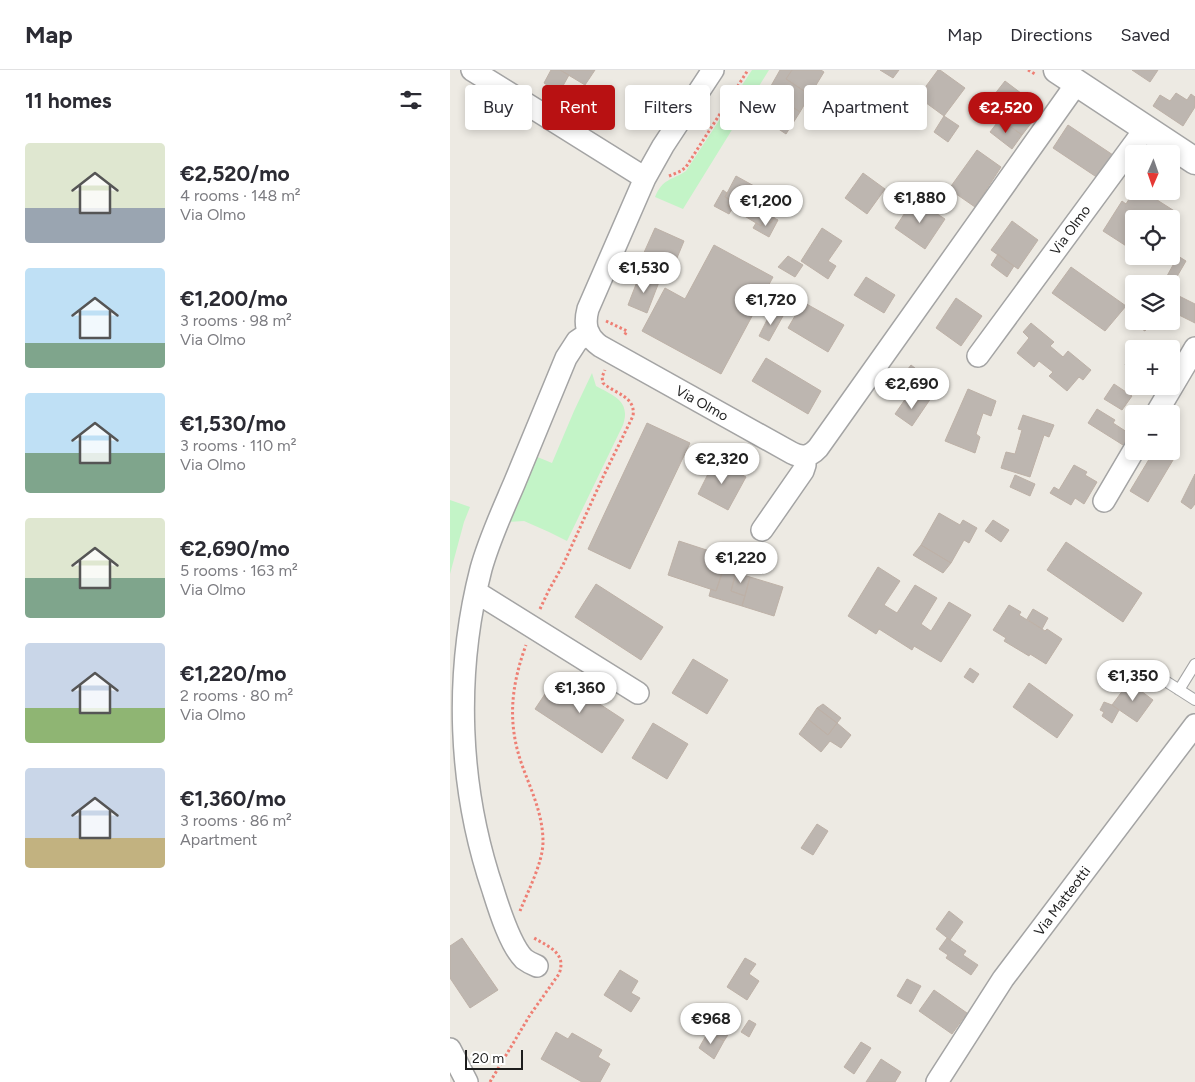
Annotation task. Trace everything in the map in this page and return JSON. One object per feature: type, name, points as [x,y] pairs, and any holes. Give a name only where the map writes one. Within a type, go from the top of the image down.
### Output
[{"type":"street","points":[[472,70],[655,178]]},
{"type":"street","points":[[537,966],[525,960],[520,954],[501,913],[480,848],[469,794],[464,740],[464,687],[476,592],[481,569],[492,536],[566,358],[578,341],[589,333],[586,323],[588,308],[655,178],[663,146],[713,70]]},
{"type":"street","points":[[762,530],[803,471],[805,456],[813,453],[818,448],[1069,75],[1145,129],[1195,161]]},
{"type":"street","name":"Via Olmo","points":[[978,356],[1145,129]]},
{"type":"street","name":"Via Olmo","points":[[589,333],[594,342],[614,354],[792,453],[798,456],[805,456]]},
{"type":"street","points":[[1161,405],[1195,348]]},
{"type":"street","points":[[1104,501],[1128,460]]},
{"type":"street","points":[[476,592],[638,693]]},
{"type":"street","name":"Via Matteotti","points":[[937,1082],[1003,979],[1195,725]]},
{"type":"street","points":[[450,1049],[467,1082]]},
{"type":"lane","points":[[1179,690],[1195,664]]},
{"type":"lane","points":[[1156,675],[1195,700]]},
{"type":"path","points":[[655,178],[676,174],[686,167],[748,70]]},
{"type":"path","points":[[539,611],[563,565],[633,416],[633,407],[630,401],[603,383],[602,377],[609,363]]},
{"type":"path","points":[[519,916],[540,859],[543,844],[542,824],[538,808],[519,755],[513,729],[514,689],[528,637]]},
{"type":"path","points":[[490,1082],[561,968],[561,959],[550,947],[527,934]]},
{"type":"green space","points":[[752,70],[769,70],[760,85],[742,85]]},
{"type":"green space","points":[[720,119],[720,130],[732,130],[683,209],[655,197],[664,183],[686,171]]},
{"type":"green space","points":[[592,373],[596,386],[615,396],[623,405],[625,417],[623,425],[567,541],[524,521],[508,522],[535,456],[552,463]]},
{"type":"green space","points":[[450,500],[470,507],[450,574]]},
{"type":"building","points":[[551,70],[560,70],[569,75],[563,85],[547,85],[544,83]]},
{"type":"building","points":[[560,70],[595,70],[585,85]]},
{"type":"building","points":[[780,70],[792,70],[786,79],[804,91],[804,105],[800,112],[794,108],[794,85],[771,85]]},
{"type":"building","points":[[792,70],[821,70],[824,72],[816,85],[804,85],[804,91],[786,79]]},
{"type":"building","points":[[880,70],[899,70],[893,78]]},
{"type":"building","points":[[938,70],[940,70],[965,88],[944,116],[927,104],[927,85]]},
{"type":"building","points":[[1132,70],[1158,70],[1150,82]]},
{"type":"building","points":[[1005,81],[1042,109],[1022,135],[1000,119],[1002,116],[987,104]]},
{"type":"building","points":[[1176,93],[1187,100],[1191,94],[1195,97],[1195,107],[1183,126],[1153,106],[1160,95],[1170,101]]},
{"type":"building","points":[[794,108],[800,112],[794,121]]},
{"type":"building","points":[[944,116],[959,126],[948,142],[934,132]]},
{"type":"building","points":[[1000,119],[1022,135],[1012,149],[990,132]]},
{"type":"building","points":[[1068,125],[1113,155],[1098,178],[1053,148]]},
{"type":"building","points":[[780,130],[789,130],[786,134]]},
{"type":"building","points":[[977,150],[1001,167],[975,207],[949,189]]},
{"type":"building","points":[[863,173],[885,189],[867,214],[845,198]]},
{"type":"building","points":[[736,176],[783,202],[771,223],[765,219],[761,226],[728,206],[731,200],[725,197]]},
{"type":"building","points":[[723,190],[727,193],[725,197],[731,200],[728,206],[732,209],[729,214],[714,206]]},
{"type":"building","points":[[914,199],[945,219],[925,249],[895,228]]},
{"type":"building","points":[[1128,200],[1157,200],[1173,210],[1125,210],[1125,245],[1103,231],[1122,201],[1126,204]]},
{"type":"building","points":[[774,218],[778,220],[769,237],[753,228],[756,223],[761,226],[765,219],[771,223]]},
{"type":"building","points":[[1012,221],[1038,240],[1018,269],[991,250]]},
{"type":"building","points":[[655,228],[684,241],[672,270],[642,257]]},
{"type":"building","points":[[822,228],[842,241],[828,261],[836,266],[828,279],[801,261]]},
{"type":"building","points":[[714,245],[773,277],[721,374],[642,331],[665,288],[685,299]]},
{"type":"building","points":[[998,254],[1014,266],[1007,277],[991,265]]},
{"type":"building","points":[[788,256],[803,265],[795,277],[778,267]]},
{"type":"building","points":[[1180,257],[1186,261],[1178,275],[1168,275],[1173,265],[1180,265]]},
{"type":"building","points":[[1071,267],[1125,305],[1125,307],[1105,331],[1052,293]]},
{"type":"building","points":[[640,274],[659,282],[647,313],[628,305]]},
{"type":"building","points":[[866,277],[895,295],[884,313],[854,295]]},
{"type":"building","points":[[1180,296],[1195,304],[1195,323],[1180,316]]},
{"type":"building","points":[[956,298],[982,316],[961,346],[936,328]]},
{"type":"building","points":[[803,302],[844,325],[828,352],[788,328]]},
{"type":"building","points":[[772,310],[783,316],[769,341],[759,336]]},
{"type":"building","points":[[1031,323],[1054,342],[1050,346],[1063,357],[1068,351],[1091,370],[1083,380],[1079,377],[1067,391],[1049,376],[1053,372],[1039,361],[1034,367],[1017,353],[1029,338],[1023,332]]},
{"type":"building","points":[[766,358],[821,391],[808,414],[752,381]]},
{"type":"building","points":[[911,365],[933,382],[915,405],[893,388]]},
{"type":"building","points":[[1114,384],[1125,391],[1125,395],[1132,396],[1122,410],[1104,399]]},
{"type":"building","points":[[968,389],[996,401],[991,416],[983,413],[976,434],[980,437],[975,453],[945,441]]},
{"type":"building","points":[[925,393],[931,398],[912,426],[895,414],[906,398],[915,405]]},
{"type":"building","points":[[1097,409],[1115,420],[1113,423],[1125,431],[1125,442],[1123,445],[1088,423]]},
{"type":"building","points":[[1023,415],[1054,425],[1049,437],[1044,435],[1030,477],[1001,468],[1006,452],[1015,454],[1022,430],[1018,429]]},
{"type":"building","points":[[647,423],[690,443],[630,569],[588,549]]},
{"type":"building","points":[[715,460],[746,477],[728,510],[698,494]]},
{"type":"building","points":[[1149,460],[1173,460],[1148,502],[1130,491]]},
{"type":"building","points":[[1074,465],[1087,472],[1085,475],[1097,482],[1084,504],[1075,498],[1071,505],[1050,493],[1054,487],[1059,490]]},
{"type":"building","points":[[1195,474],[1195,504],[1191,509],[1181,502]]},
{"type":"building","points":[[1015,475],[1035,484],[1030,496],[1010,487]]},
{"type":"building","points":[[939,513],[960,525],[963,520],[977,528],[969,543],[964,540],[951,563],[921,545]]},
{"type":"building","points":[[993,520],[1009,530],[1001,542],[985,531]]},
{"type":"building","points":[[679,541],[728,557],[716,591],[668,575]]},
{"type":"building","points":[[1066,542],[1142,593],[1123,622],[1047,570]]},
{"type":"building","points":[[921,545],[951,563],[943,573],[913,555]]},
{"type":"building","points":[[726,560],[738,564],[731,591],[745,596],[742,606],[709,596],[711,589],[716,591]]},
{"type":"building","points":[[878,567],[900,581],[884,605],[897,613],[915,585],[937,598],[921,624],[931,631],[949,602],[971,615],[941,662],[914,646],[912,650],[879,629],[876,634],[848,616]]},
{"type":"building","points":[[736,573],[750,577],[745,596],[731,591]]},
{"type":"building","points":[[750,577],[783,587],[774,616],[742,606]]},
{"type":"building","points":[[596,584],[663,627],[641,660],[575,617]]},
{"type":"building","points":[[1009,605],[1021,612],[1019,615],[1062,639],[1046,664],[1004,641],[1006,638],[993,630]]},
{"type":"building","points":[[1033,609],[1048,618],[1042,629],[1027,619]]},
{"type":"building","points":[[693,659],[728,680],[707,714],[672,693]]},
{"type":"building","points":[[970,668],[979,674],[973,683],[964,677]]},
{"type":"building","points":[[557,676],[624,720],[602,753],[535,709]]},
{"type":"building","points":[[1129,682],[1153,700],[1137,722],[1112,705]]},
{"type":"building","points":[[1029,683],[1073,715],[1057,738],[1013,707]]},
{"type":"building","points":[[1104,702],[1119,710],[1112,723],[1102,716],[1104,712],[1100,710]]},
{"type":"building","points":[[823,704],[841,718],[837,723],[817,708]]},
{"type":"building","points":[[817,708],[837,723],[828,735],[809,720]]},
{"type":"building","points":[[809,720],[828,735],[837,723],[851,735],[841,748],[830,741],[821,752],[799,734]]},
{"type":"building","points":[[653,723],[688,744],[667,779],[632,758]]},
{"type":"building","points":[[817,824],[828,831],[813,855],[801,848]]},
{"type":"building","points":[[949,911],[963,922],[950,940],[936,929]]},
{"type":"building","points":[[462,938],[498,990],[470,1008],[450,978],[450,946]]},
{"type":"building","points":[[947,938],[966,951],[963,955],[978,965],[971,975],[946,958],[948,955],[939,949]]},
{"type":"building","points":[[745,958],[756,964],[749,974],[759,981],[747,1000],[727,987]]},
{"type":"building","points":[[620,970],[638,981],[631,993],[640,998],[631,1012],[604,995]]},
{"type":"building","points":[[907,979],[921,986],[911,1004],[897,996]]},
{"type":"building","points":[[934,990],[967,1013],[952,1034],[919,1011]]},
{"type":"building","points":[[717,1017],[733,1027],[724,1041],[708,1032]]},
{"type":"building","points":[[749,1020],[756,1024],[749,1037],[741,1032]]},
{"type":"building","points":[[556,1032],[568,1039],[572,1033],[602,1050],[598,1057],[610,1064],[600,1082],[582,1082],[541,1059]]},
{"type":"building","points":[[708,1032],[724,1041],[714,1059],[699,1048]]},
{"type":"building","points":[[861,1042],[871,1048],[854,1074],[844,1067]]},
{"type":"building","points":[[881,1059],[901,1072],[895,1082],[866,1082]]}]
